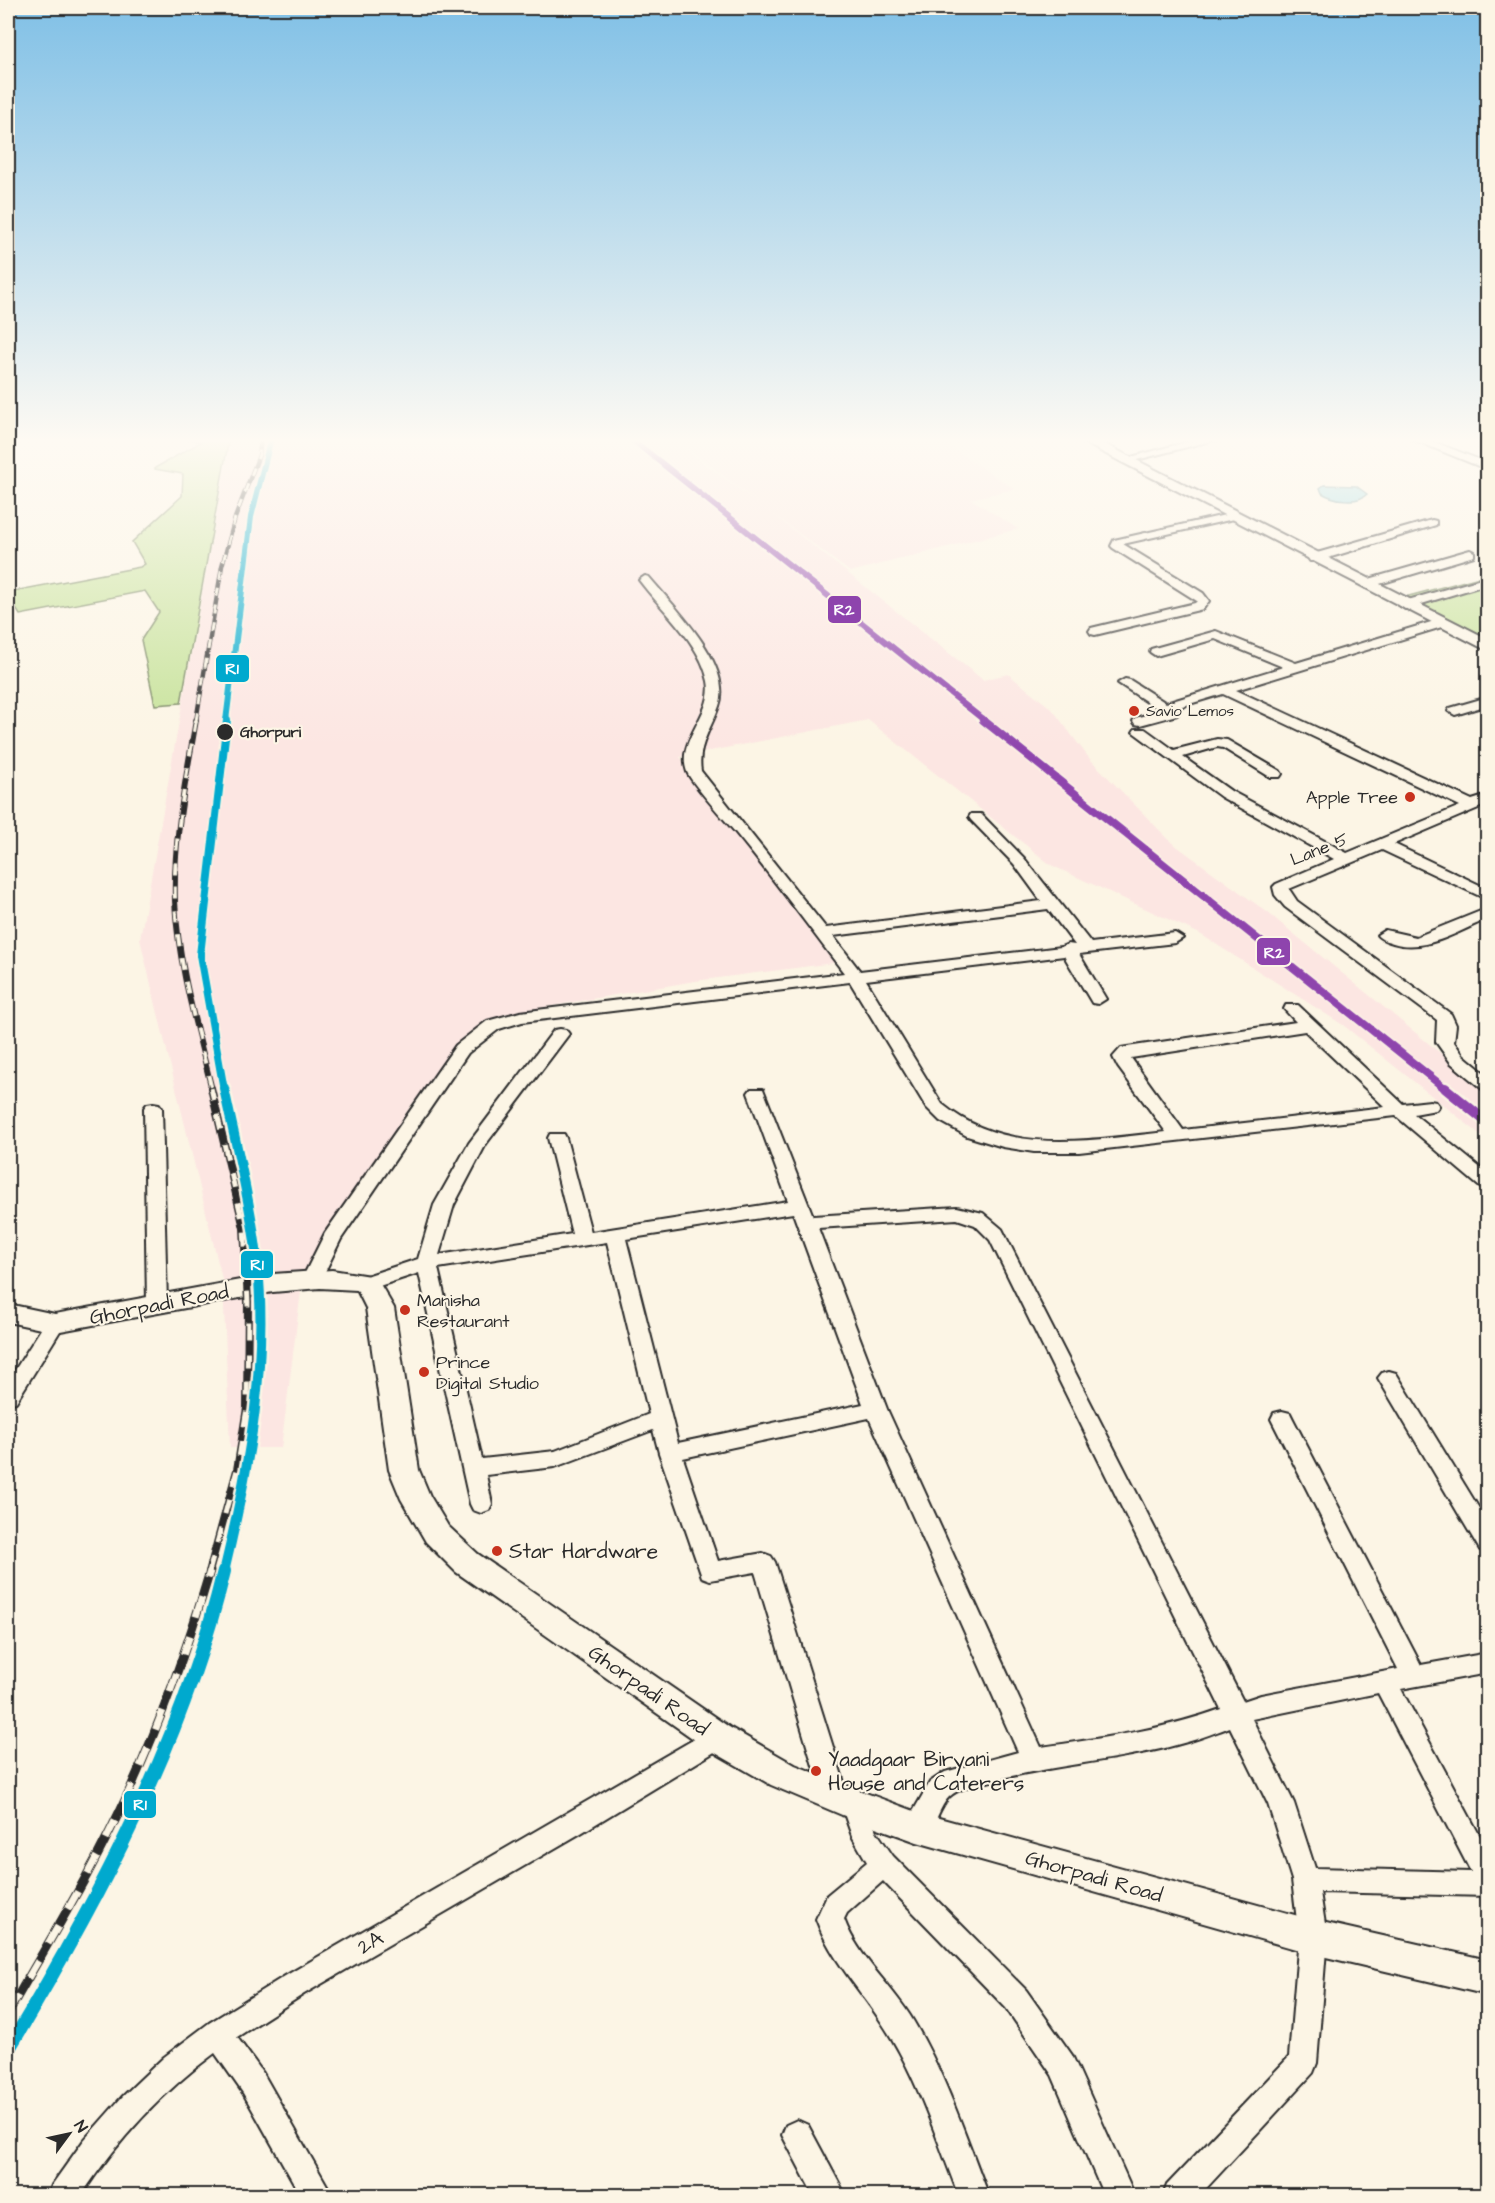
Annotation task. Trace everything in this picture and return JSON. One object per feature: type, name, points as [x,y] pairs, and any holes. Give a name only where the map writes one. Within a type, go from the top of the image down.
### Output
[{"type":"main road","points":[[1281,541],[1488,646]]},
{"type":"main road","name":"Ghorpadi Road","points":[[8,1313],[55,1323],[273,1283],[312,1279],[351,1279],[367,1283],[380,1308],[404,1470],[416,1499],[437,1534],[467,1563],[717,1737],[783,1775],[917,1827],[1313,1937],[1488,1978]]},
{"type":"street","points":[[1095,631],[1199,606],[1203,601],[1117,546],[1118,542],[1123,541]]},
{"type":"street","points":[[1314,558],[1372,541]]},
{"type":"street","points":[[1366,584],[1470,554]]},
{"type":"street","points":[[645,580],[699,649],[713,675],[716,693],[690,759],[694,772],[770,865],[855,976],[935,1107],[946,1118],[967,1130],[1000,1140],[1047,1147],[1178,1136],[1430,1106]]},
{"type":"street","points":[[1405,604],[1488,580]]},
{"type":"street","points":[[1166,706],[1442,623]]},
{"type":"street","points":[[1156,652],[1216,635],[1294,667]]},
{"type":"street","points":[[1125,683],[1172,711],[1172,714],[1140,726],[1173,755],[1226,794],[1346,859]]},
{"type":"street","points":[[1223,689],[1472,806]]},
{"type":"street","points":[[1455,711],[1488,700]]},
{"type":"street","points":[[1173,755],[1217,743],[1227,744],[1275,774]]},
{"type":"street","name":"Lane 5","points":[[1488,800],[1281,886],[1283,895],[1292,904],[1445,1018],[1447,1025],[1444,1042],[1457,1059],[1488,1085]]},
{"type":"street","points":[[976,817],[1019,861],[1052,904],[1076,948],[1098,999]]},
{"type":"street","points":[[1382,844],[1488,895]]},
{"type":"street","points":[[822,933],[1052,904]]},
{"type":"street","points":[[1385,935],[1404,941],[1418,942],[1488,913]]},
{"type":"street","points":[[312,1279],[333,1238],[462,1049],[493,1025],[520,1017],[1076,948],[1175,938]]},
{"type":"street","points":[[1293,1009],[1400,1111],[1488,1184]]},
{"type":"street","points":[[1178,1136],[1127,1067],[1122,1057],[1127,1052],[1310,1025]]},
{"type":"street","points":[[481,1504],[427,1263],[444,1205],[478,1143],[560,1034]]},
{"type":"street","points":[[757,1093],[876,1409],[1034,1759]]},
{"type":"street","points":[[153,1108],[157,1304]]},
{"type":"street","points":[[557,1138],[583,1240]]},
{"type":"street","points":[[367,1283],[427,1263],[615,1234],[802,1214],[957,1213],[974,1214],[989,1224],[999,1239],[1281,1803],[1305,1880],[1313,1937],[1303,2063],[1178,2196]]},
{"type":"street","points":[[615,1234],[670,1453],[710,1571],[763,1562],[844,1800],[884,1864],[1016,1999],[1062,2065],[1120,2196]]},
{"type":"street","points":[[8,1397],[55,1323]]},
{"type":"street","points":[[1389,1378],[1488,1544]]},
{"type":"street","points":[[670,1453],[876,1409]]},
{"type":"street","points":[[474,1468],[555,1459],[661,1418]]},
{"type":"street","points":[[1282,1419],[1414,1676]]},
{"type":"street","points":[[917,1827],[939,1790],[954,1780],[1034,1759],[1187,1732],[1261,1706],[1488,1663]]},
{"type":"street","points":[[1384,1681],[1488,1878]]},
{"type":"street","name":"2A","points":[[63,2196],[78,2171],[146,2092],[218,2034],[327,1967],[621,1797],[717,1737]]},
{"type":"street","points":[[884,1864],[837,1904],[830,1919],[835,1937],[891,2011],[923,2067],[974,2196]]},
{"type":"street","points":[[1305,1880],[1488,1884]]},
{"type":"street","points":[[218,2034],[253,2083],[318,2196]]},
{"type":"street","points":[[797,2135],[831,2196]]},
{"type":"shaded area","points":[[212,541],[807,541],[983,680],[1008,674],[1052,709],[1089,758],[1171,842],[1267,912],[1487,1091],[1487,1140],[1343,1025],[1200,934],[1051,865],[868,720],[680,757],[841,962],[695,981],[505,1014],[460,1043],[412,1104],[319,1244],[301,1291],[281,1448],[230,1448],[223,1283],[140,939]]},
{"type":"shaded area","points":[[809,541],[972,541],[850,572]]},
{"type":"green space","points":[[210,541],[181,703],[155,705],[141,640],[159,612],[145,591],[20,615],[8,596],[8,592],[140,567],[145,564],[132,542]]},
{"type":"green space","points":[[1487,575],[1487,638],[1405,597]]},
{"type":"railway","points":[[196,721],[222,566],[229,541]]},
{"type":"railway","points":[[196,720],[178,832],[175,901],[184,973],[212,1090]]},
{"type":"railway","points":[[209,1572],[237,1470],[247,1408],[248,1302],[244,1228],[211,1088]]},
{"type":"railway","points":[[8,2013],[87,1875],[130,1789],[174,1682],[210,1571]]},
{"type":"transit line","name":"R1","points":[[8,2050],[63,1958],[107,1876],[151,1780],[195,1671],[215,1610],[240,1506],[253,1427],[260,1300],[256,1248],[212,1028],[200,955],[248,541]]},
{"type":"transit line","name":"R2","points":[[759,541],[1488,1123]]},
{"type":"place","name":"Savio Lemos","points":[[1134,711]]},
{"type":"place","name":"Ghorpuri","points":[[225,732]]},
{"type":"place","name":"Apple Tree","points":[[1410,797]]},
{"type":"place","name":"Manisha Restaurant","points":[[405,1310]]},
{"type":"place","name":"Prince Digital Studio","points":[[424,1372]]},
{"type":"place","name":"Star Hardware","points":[[497,1551]]},
{"type":"place","name":"Yaadgaar Biryani House and Caterers","points":[[816,1771]]}]
